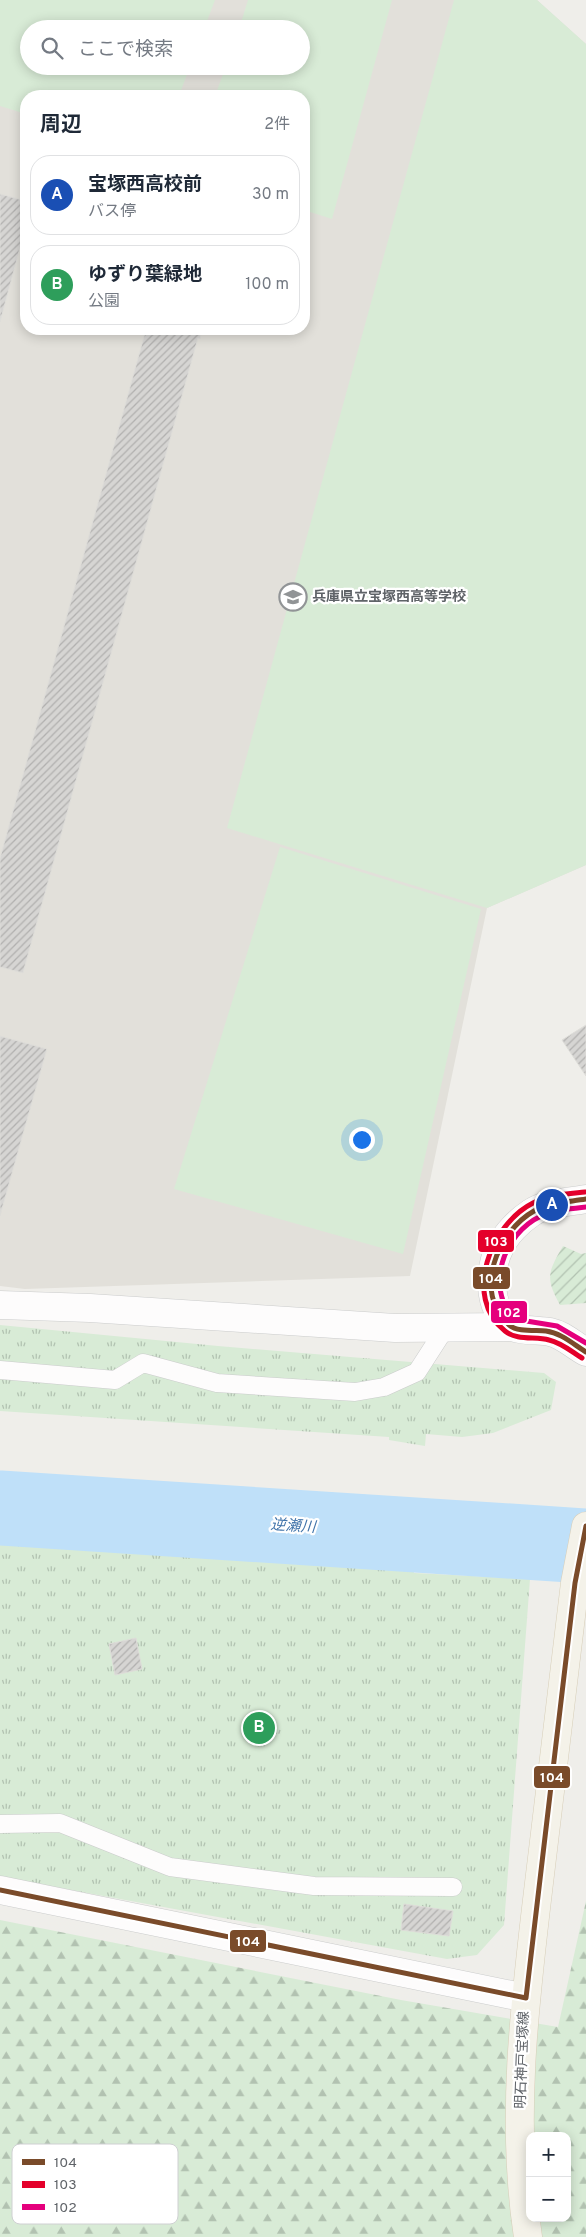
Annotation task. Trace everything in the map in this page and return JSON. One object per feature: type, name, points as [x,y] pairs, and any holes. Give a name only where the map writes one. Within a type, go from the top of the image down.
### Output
[{"type":"main road","name":"明石神戸宝塚線","points":[[528,2237],[525,2214],[521,2098],[526,1998],[575,1583],[586,1526]]},
{"type":"street","points":[[510,1327],[499,1314],[492,1301],[493,1265],[500,1246],[516,1225],[532,1212],[552,1205],[586,1199]]},
{"type":"street","points":[[0,1305],[90,1308],[395,1328],[510,1327],[564,1336],[586,1352]]},
{"type":"street","points":[[0,1890],[526,1998]]},
{"type":"lane","points":[[0,1370],[115,1380],[143,1363],[217,1383],[354,1392],[384,1387],[417,1372],[446,1327]]},
{"type":"lane","points":[[0,1824],[60,1823],[170,1867],[314,1886],[453,1887]]},
{"type":"shaded area","name":"兵庫県立宝塚西高等学校","points":[[0,0],[537,0],[586,44],[586,865],[487,908],[410,1276],[25,1289],[0,1286]]},
{"type":"green space","points":[[0,0],[215,0],[207,20],[20,20],[20,75],[187,75],[181,90],[20,90],[20,112],[0,106]]},
{"type":"green space","points":[[248,0],[392,0],[332,219],[310,212],[310,90],[217,90],[223,75],[310,75],[310,20],[242,20]]},
{"type":"green space","points":[[454,0],[537,0],[586,44],[586,865],[487,908],[227,828]]},
{"type":"green space","points":[[280,847],[481,909],[403,1254],[174,1189]]},
{"type":"green space","points":[[563,1246],[581,1254],[586,1253],[586,1303],[560,1305],[555,1296],[550,1275],[554,1262]]},
{"type":"green space","points":[[0,1325],[218,1346],[544,1373],[556,1382],[551,1410],[493,1433],[462,1437],[426,1434],[425,1446],[389,1440],[389,1437],[0,1411]]},
{"type":"green space","points":[[0,1537],[414,1565],[414,1573],[530,1579],[504,1925],[477,1955],[447,1959],[0,1877]]},
{"type":"green space","points":[[586,1901],[586,2237],[0,2237],[0,1920],[401,2000],[558,2027]]},
{"type":"building","points":[[0,194],[20,199],[20,248],[0,322]]},
{"type":"building","points":[[144,335],[201,335],[200,339],[198,338],[23,973],[0,967],[0,858]]},
{"type":"building","points":[[586,1025],[586,1076],[562,1040]]},
{"type":"building","points":[[0,1036],[47,1049],[0,1216]]},
{"type":"building","points":[[136,1638],[142,1669],[115,1675],[109,1644]]},
{"type":"building","points":[[404,1904],[453,1911],[449,1936],[401,1930]]},
{"type":"waterway","name":"逆瀬川","points":[[0,1508],[586,1546]]},
{"type":"transit line","name":"103","points":[[582,1358],[554,1341],[515,1336],[505,1331],[492,1317],[485,1300],[484,1281],[487,1262],[494,1244],[505,1227],[518,1213],[545,1198],[585,1192]]},
{"type":"transit line","name":"104","points":[[586,1199],[546,1206],[534,1211],[521,1220],[501,1247],[494,1263],[491,1280],[492,1296],[498,1311],[509,1325],[521,1330],[551,1332],[562,1336],[586,1352]]},
{"type":"transit line","name":"102","points":[[586,1207],[552,1212],[528,1224],[508,1248],[502,1262],[500,1277],[501,1292],[505,1306],[514,1319],[557,1326],[586,1343]]},
{"type":"transit line","name":"104","points":[[0,1890],[526,1998],[575,1583],[586,1526]]},
{"type":"place","name":"兵庫県立宝塚西高等学校","points":[[293,597]]},
{"type":"place","name":"宝塚西高校前","points":[[552,1205]]},
{"type":"place","name":"ゆずり葉緑地","points":[[259,1728]]}]
